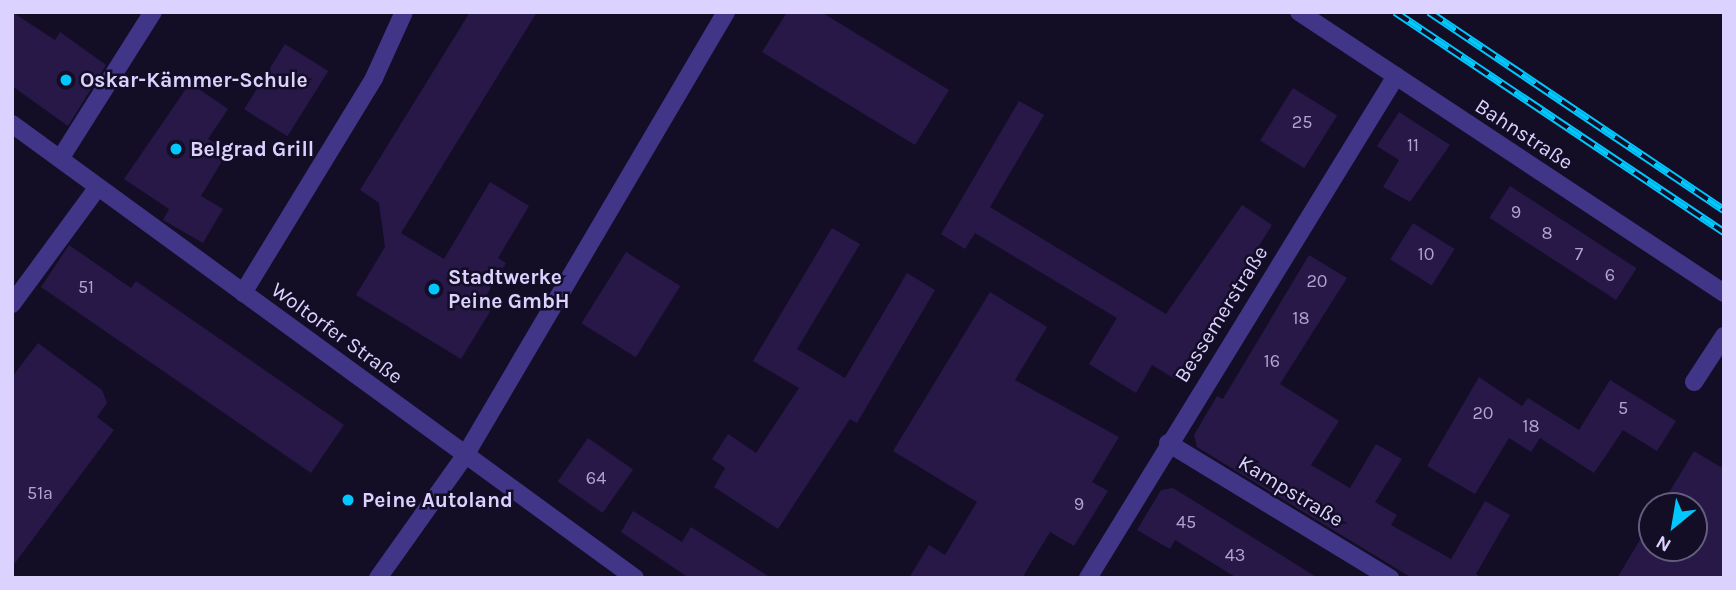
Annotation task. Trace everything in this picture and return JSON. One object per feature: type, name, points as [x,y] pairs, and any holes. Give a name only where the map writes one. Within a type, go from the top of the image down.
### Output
[{"type":"street","points":[[60,159],[119,74],[153,12]]},
{"type":"street","points":[[243,293],[374,78],[404,12]]},
{"type":"street","points":[[378,578],[466,454],[726,12]]},
{"type":"street","name":"Bahnstraße","points":[[1299,12],[1724,293]]},
{"type":"street","name":"Bessemerstraße","points":[[1088,578],[1168,443],[1396,76]]},
{"type":"street","name":"Woltorfer Straße","points":[[12,124],[635,578]]},
{"type":"street","points":[[12,304],[98,187]]},
{"type":"street","points":[[1694,382],[1724,336]]},
{"type":"street","name":"Kampstraße","points":[[1168,443],[1390,578]]},
{"type":"building","name":"Oskar-Kämmer-Schule","points":[[12,12],[55,40],[60,32],[106,65],[68,126],[12,86]]},
{"type":"building","points":[[470,12],[537,12],[401,233],[444,259],[490,182],[529,206],[498,258],[506,263],[484,299],[494,305],[461,359],[356,295],[385,247],[379,203],[360,190]]},
{"type":"building","points":[[787,12],[821,12],[949,90],[915,145],[762,52]]},
{"type":"building","points":[[285,44],[328,71],[287,136],[244,109]]},
{"type":"building","points":[[190,83],[228,109],[208,139],[228,151],[201,196],[223,209],[203,243],[163,220],[169,209],[124,179]]},
{"type":"building","points":[[1293,88],[1337,116],[1304,168],[1260,141]]},
{"type":"building","points":[[1019,101],[1044,115],[990,207],[1166,314],[1242,205],[1272,225],[1175,379],[1152,365],[1136,393],[1089,364],[1117,318],[975,233],[965,249],[941,234]]},
{"type":"building","points":[[1399,112],[1450,145],[1410,202],[1383,187],[1399,160],[1377,146]]},
{"type":"building","points":[[1510,186],[1637,268],[1616,300],[1489,218]]},
{"type":"building","points":[[1413,223],[1455,249],[1432,285],[1390,259]]},
{"type":"building","points":[[832,228],[860,244],[797,349],[845,378],[907,273],[935,290],[857,423],[850,419],[778,529],[714,487],[725,468],[712,459],[728,434],[756,453],[799,388],[753,361]]},
{"type":"building","points":[[69,245],[131,288],[136,281],[344,425],[311,473],[41,287]]},
{"type":"building","points":[[626,252],[680,286],[636,357],[581,323]]},
{"type":"building","points":[[1309,255],[1347,278],[1280,384],[1339,421],[1311,465],[1350,488],[1376,444],[1402,459],[1375,502],[1397,515],[1391,525],[1451,559],[1485,501],[1510,515],[1476,574],[1482,578],[1412,578],[1197,447],[1194,435],[1217,396],[1223,399]]},
{"type":"building","points":[[990,292],[1047,327],[1015,380],[1119,437],[1092,482],[1108,491],[1074,546],[1050,532],[1022,578],[909,578],[929,545],[945,555],[977,502],[893,451]]},
{"type":"building","points":[[38,343],[102,390],[107,403],[97,417],[114,430],[12,567],[12,377]]},
{"type":"building","points":[[1479,377],[1522,406],[1528,398],[1579,430],[1610,380],[1676,421],[1657,451],[1623,430],[1594,473],[1540,438],[1531,452],[1509,438],[1475,494],[1427,466]]},
{"type":"building","points":[[588,438],[633,470],[603,513],[558,481]]},
{"type":"building","points":[[1694,451],[1724,469],[1724,578],[1617,578],[1638,543],[1638,562],[1708,562],[1708,492],[1669,492]]},
{"type":"building","points":[[1173,488],[1318,578],[1237,578],[1175,540],[1170,549],[1137,530],[1161,490]]},
{"type":"building","points":[[633,511],[682,542],[691,527],[771,578],[689,578],[621,532]]},
{"type":"railway","points":[[1395,12],[1724,232]]},
{"type":"railway","points":[[1429,12],[1724,210]]},
{"type":"place","name":"Oskar-Kämmer-Schule","points":[[66,80]]},
{"type":"place","name":"Belgrad Grill","points":[[176,149]]},
{"type":"place","name":"Stadtwerke Peine GmbH","points":[[434,289]]},
{"type":"place","name":"Peine Autoland","points":[[348,500]]}]
